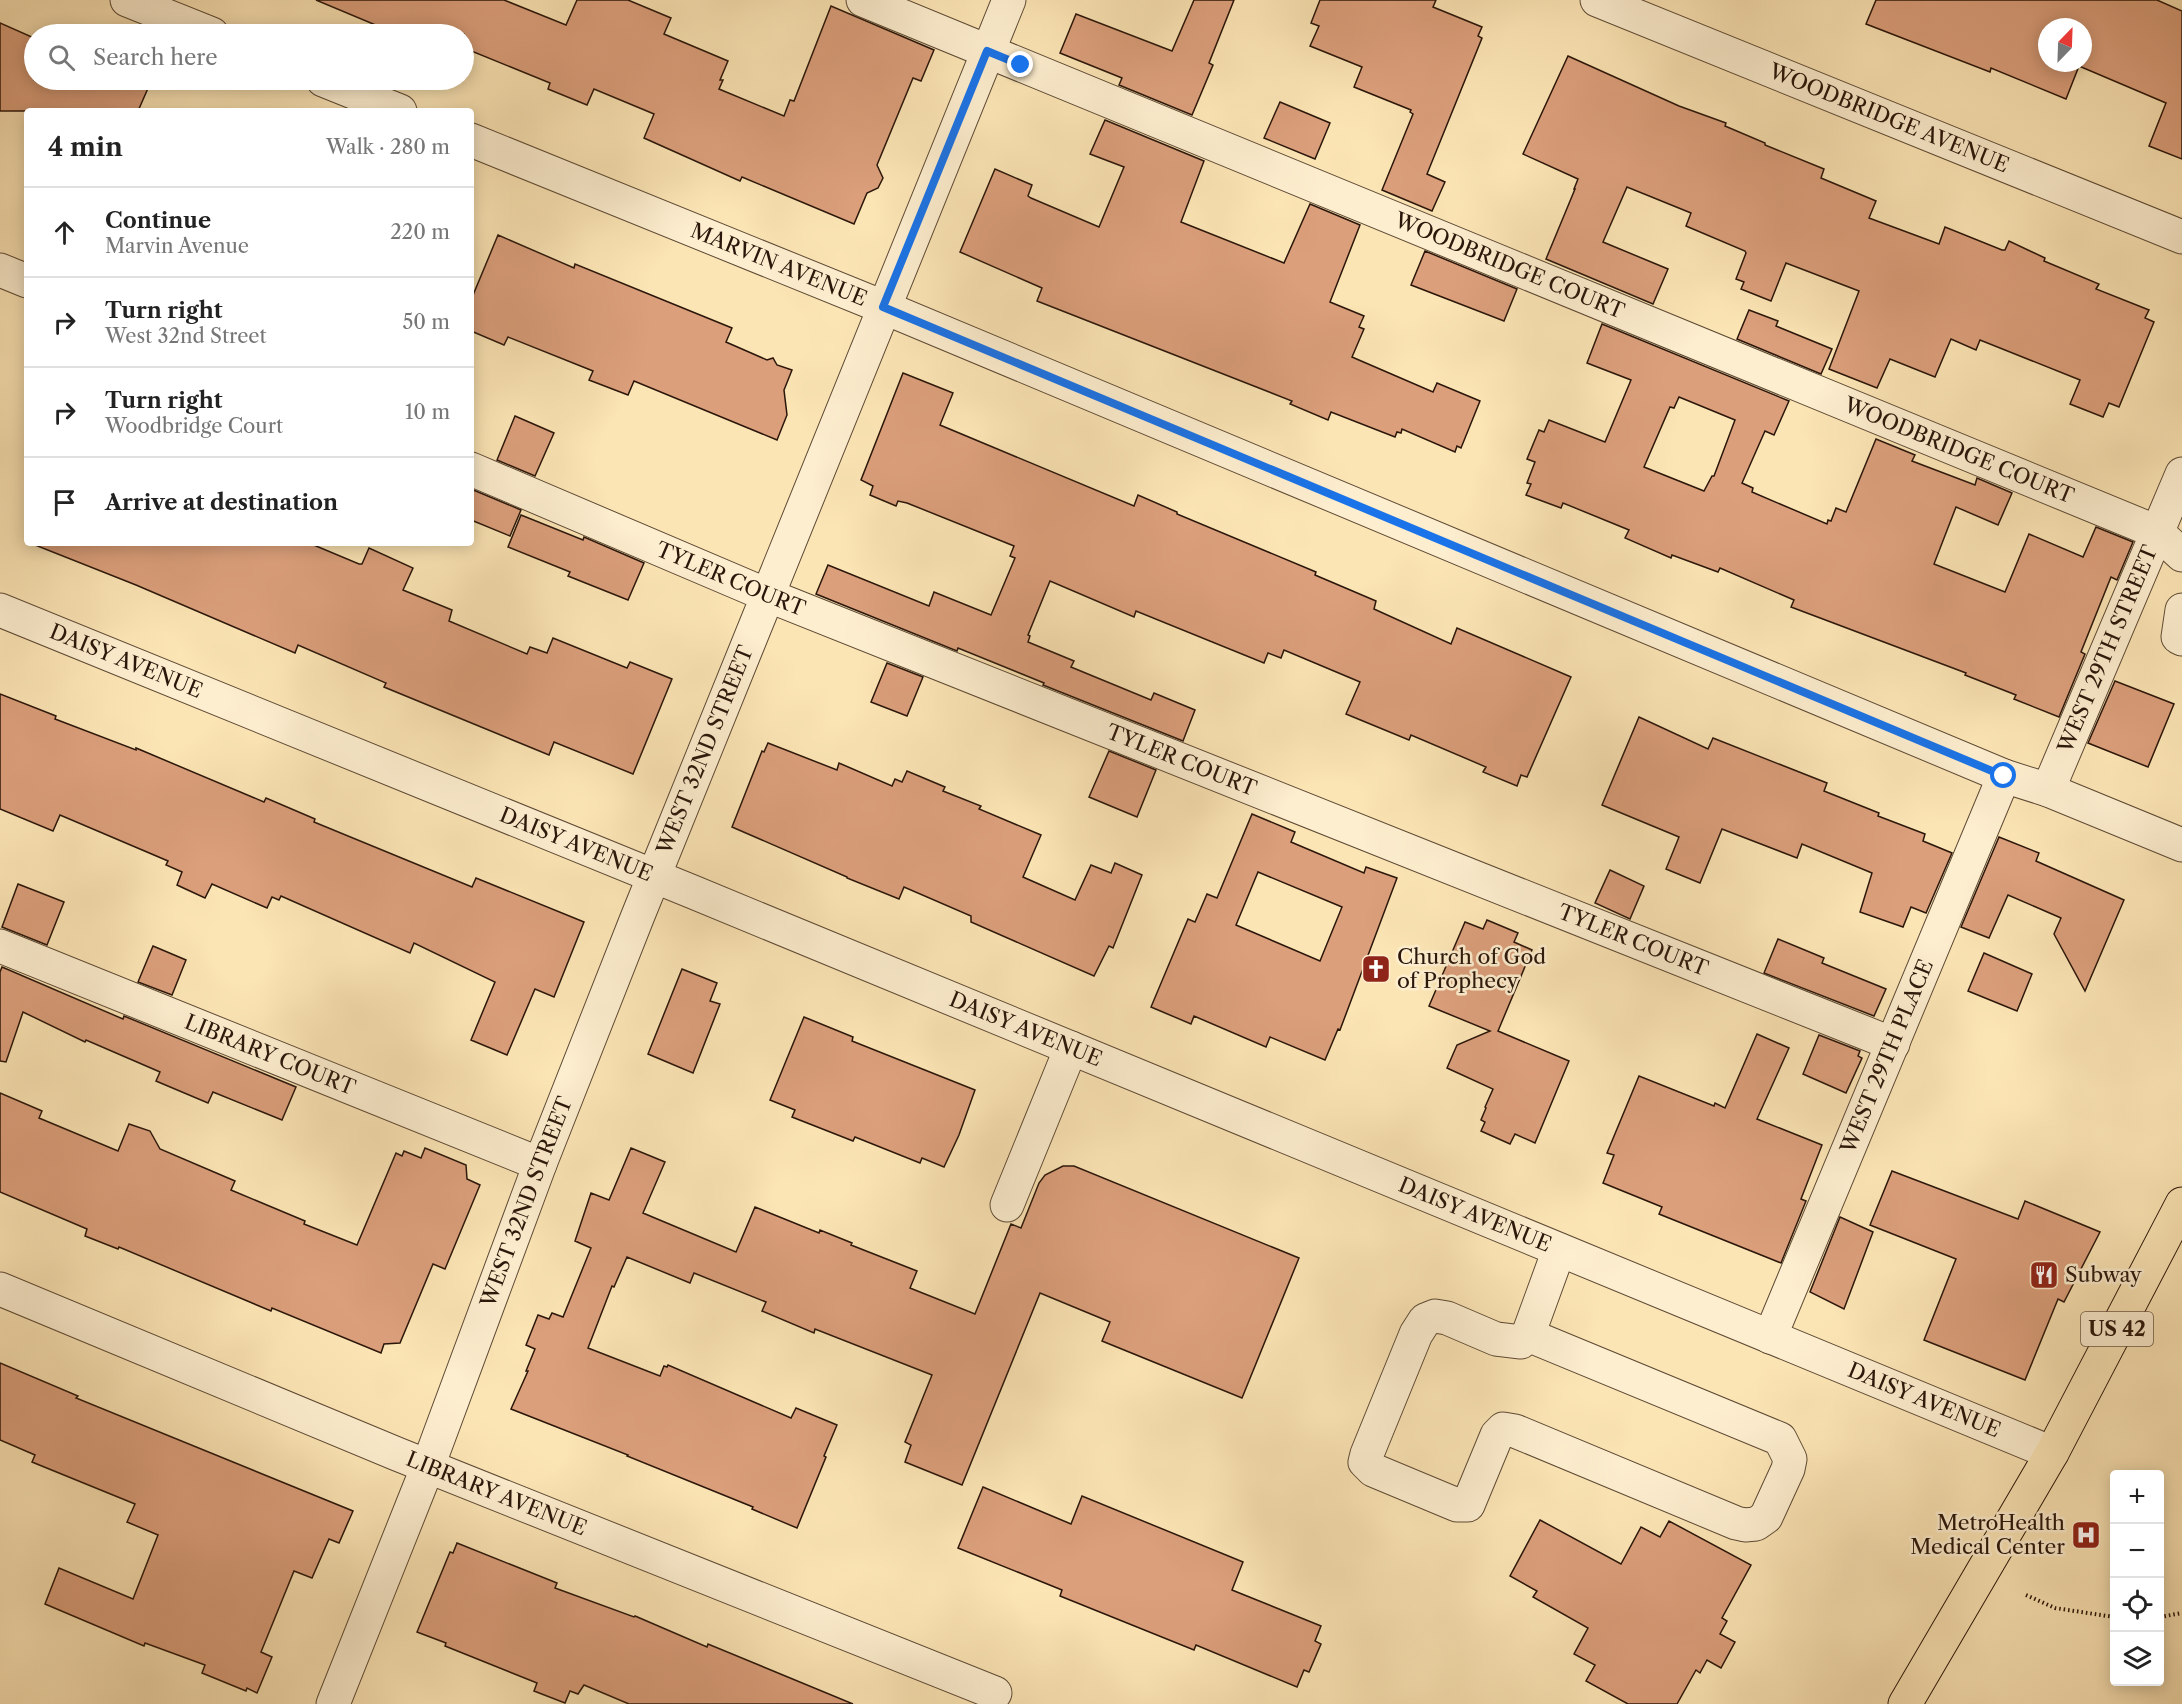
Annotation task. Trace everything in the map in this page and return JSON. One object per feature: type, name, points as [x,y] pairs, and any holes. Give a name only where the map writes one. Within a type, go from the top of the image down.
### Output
[{"type":"main road","name":"US 42","points":[[1905,1704],[2052,1453],[2182,1204]]},
{"type":"street","points":[[128,0],[187,24]]},
{"type":"street","name":"WOODBRIDGE COURT","points":[[863,0],[2157,532]]},
{"type":"street","name":"WEST 32ND STREET","points":[[333,1704],[428,1466],[540,1164],[654,876],[1009,0]]},
{"type":"street","name":"WOODBRIDGE AVENUE","points":[[1597,0],[2182,237]]},
{"type":"street","points":[[348,90],[393,108]]},
{"type":"street","name":"MARVIN AVENUE","points":[[474,141],[883,307],[2004,776],[2048,790],[2182,845]]},
{"type":"street","points":[[0,270],[24,280]]},
{"type":"street","name":"TYLER COURT","points":[[474,470],[767,595],[1893,1044]]},
{"type":"street","name":"WEST 29TH STREET","points":[[2048,790],[2182,474]]},
{"type":"street","points":[[2157,532],[2182,555]]},
{"type":"street","name":"DAISY AVENUE","points":[[0,610],[654,876],[2052,1453]]},
{"type":"street","points":[[2182,610],[2178,637],[2182,639]]},
{"type":"street","name":"WEST 29TH PLACE","points":[[1770,1337],[2004,776]]},
{"type":"street","name":"LIBRARY COURT","points":[[0,946],[540,1164]]},
{"type":"street","points":[[1007,1205],[1071,1048]]},
{"type":"street","points":[[1525,1339],[1559,1250]]},
{"type":"street","name":"LIBRARY AVENUE","points":[[0,1289],[428,1466],[995,1693]]},
{"type":"street","points":[[1435,1316],[1447,1318],[1496,1339],[1525,1339],[1780,1439],[1790,1459],[1788,1469],[1766,1517],[1756,1524],[1745,1525],[1515,1431],[1503,1429],[1497,1435],[1468,1504],[1458,1505],[1373,1470],[1365,1462],[1416,1334],[1425,1320],[1435,1316]]},
{"type":"path","points":[[2026,1595],[2055,1608],[2110,1616]]},
{"type":"path","points":[[2164,1616],[2182,1613]]},
{"type":"building","points":[[316,0],[504,0],[566,25],[577,0],[628,0],[671,18],[664,34],[728,61],[720,80],[723,80],[719,89],[784,116],[790,100],[794,101],[831,6],[934,50],[921,81],[913,78],[877,165],[883,178],[878,188],[867,193],[854,224],[742,177],[740,181],[644,138],[654,114],[594,89],[587,105],[548,89],[550,83],[474,52],[474,24],[373,24]]},
{"type":"building","points":[[1194,0],[1234,0],[1209,63],[1213,65],[1192,115],[1119,85],[1122,78],[1060,53],[1076,14],[1172,51]]},
{"type":"building","points":[[1320,0],[1436,0],[1433,7],[1482,27],[1478,36],[1482,38],[1427,174],[1445,182],[1432,211],[1382,190],[1413,114],[1411,110],[1354,87],[1362,67],[1310,46],[1319,26],[1311,23]]},
{"type":"building","points":[[1876,0],[2157,0],[2182,11],[2182,159],[2149,146],[2166,103],[2092,72],[2092,18],[2038,18],[2038,72],[2077,72],[2066,99],[1991,68],[1990,72],[1866,24]]},
{"type":"building","points":[[0,23],[24,34],[24,90],[147,90],[139,108],[24,108],[24,111],[0,111]]},
{"type":"building","points":[[1568,56],[1679,106],[1726,123],[1725,126],[1765,143],[1765,145],[1824,169],[1821,178],[1876,201],[1869,218],[1939,244],[1945,227],[2002,250],[2005,250],[2009,241],[2045,258],[2044,261],[2099,284],[2096,289],[2149,310],[2145,318],[2154,322],[2119,407],[2109,403],[2103,417],[2070,404],[2080,380],[1980,340],[1976,350],[1951,339],[1935,377],[1890,359],[1877,388],[1829,369],[1859,291],[1786,263],[1771,301],[1741,289],[1744,282],[1736,279],[1745,251],[1686,226],[1691,213],[1627,187],[1603,242],[1668,269],[1653,304],[1546,259],[1578,179],[1523,154]]},
{"type":"building","points":[[1280,102],[1330,123],[1315,159],[1264,138]]},
{"type":"building","points":[[1105,120],[1204,161],[1181,222],[1284,263],[1310,204],[1360,225],[1330,302],[1364,316],[1359,327],[1364,329],[1352,357],[1433,392],[1437,383],[1480,401],[1461,448],[1457,446],[1455,452],[1402,429],[1401,433],[1397,432],[1395,437],[1331,412],[1328,420],[1290,404],[1292,401],[1037,301],[1042,288],[960,252],[995,169],[1032,185],[1028,196],[1031,198],[1099,227],[1124,167],[1090,154]]},
{"type":"building","points":[[498,235],[574,268],[575,264],[732,328],[726,342],[767,360],[773,358],[777,365],[792,370],[784,390],[787,415],[777,440],[634,381],[628,395],[589,380],[593,371],[508,337],[504,345],[474,332],[474,293]]},
{"type":"building","points":[[1425,251],[1517,289],[1504,321],[1411,285]]},
{"type":"building","points":[[1749,310],[1778,321],[1776,326],[1832,349],[1821,374],[1737,339]]},
{"type":"building","points":[[1602,324],[1789,401],[1774,435],[1765,431],[1742,483],[1753,488],[1752,492],[1827,524],[1828,520],[1831,521],[1836,508],[1846,512],[1876,439],[1915,455],[1912,461],[1975,485],[1977,478],[2012,493],[1998,525],[1956,507],[1934,564],[2005,592],[2029,534],[2083,557],[2096,527],[2133,542],[2117,580],[2111,577],[2081,652],[2085,654],[2059,717],[2014,699],[2016,695],[1965,675],[1966,673],[1791,607],[1794,600],[1720,568],[1718,572],[1672,555],[1671,558],[1625,538],[1629,530],[1563,503],[1561,508],[1526,495],[1531,484],[1527,483],[1535,462],[1527,459],[1539,430],[1544,432],[1549,420],[1605,442],[1631,380],[1587,363]],"holes":[[[1679,397],[1735,420],[1714,476],[1704,491],[1644,467],[1670,407],[1674,408]]]},
{"type":"building","points":[[903,373],[953,393],[940,425],[1134,506],[1138,495],[1177,514],[1316,572],[1315,575],[1376,601],[1374,609],[1451,644],[1457,628],[1571,677],[1527,777],[1521,775],[1517,786],[1483,772],[1486,767],[1411,735],[1409,740],[1346,714],[1360,682],[1284,650],[1281,658],[1268,653],[1264,663],[1136,611],[1134,617],[1050,581],[1028,635],[1030,636],[1028,642],[1074,661],[1071,667],[1151,700],[1154,693],[1195,710],[1183,741],[958,648],[957,651],[816,594],[828,565],[929,606],[934,592],[991,615],[1015,558],[1010,556],[1014,546],[907,503],[898,501],[896,506],[870,495],[873,486],[861,480]]},
{"type":"building","points":[[515,416],[554,433],[535,476],[497,460]]},
{"type":"building","points":[[474,490],[521,510],[510,536],[474,521]]},
{"type":"building","points":[[521,515],[583,540],[584,537],[644,563],[628,600],[568,576],[570,572],[508,547]]},
{"type":"building","points":[[38,546],[316,546],[359,564],[362,564],[369,548],[413,568],[403,590],[452,610],[449,621],[527,654],[530,647],[547,653],[553,638],[627,668],[630,662],[672,679],[633,774],[554,742],[549,755],[384,687],[386,683],[298,645],[295,653]]},
{"type":"building","points":[[887,663],[923,677],[907,716],[871,702]]},
{"type":"building","points":[[2115,681],[2174,704],[2148,767],[2088,743]]},
{"type":"building","points":[[0,694],[56,716],[55,719],[136,750],[136,748],[264,802],[266,798],[315,819],[314,822],[472,887],[476,878],[584,922],[554,997],[535,989],[507,1055],[471,1040],[495,982],[414,943],[410,953],[281,896],[279,900],[272,897],[267,908],[212,884],[205,898],[177,885],[182,872],[166,865],[168,861],[60,815],[53,831],[0,809]]},
{"type":"building","points":[[1639,717],[1708,749],[1713,738],[1827,783],[1824,791],[1879,813],[1878,816],[1925,834],[1923,841],[1952,853],[1926,913],[1911,907],[1903,927],[1860,912],[1872,873],[1802,844],[1797,858],[1722,829],[1700,883],[1666,869],[1679,837],[1602,805]]},
{"type":"building","points":[[768,743],[837,770],[839,763],[892,786],[895,779],[902,782],[907,771],[945,787],[943,791],[981,806],[979,809],[1041,835],[1023,877],[1075,900],[1091,865],[1111,873],[1115,863],[1142,875],[1113,948],[1109,946],[1094,976],[971,922],[971,916],[904,887],[899,899],[732,827],[762,751],[764,752]]},
{"type":"building","points":[[1109,751],[1156,770],[1137,817],[1089,797]]},
{"type":"building","points":[[1252,814],[1295,832],[1291,842],[1364,873],[1366,867],[1397,878],[1340,1030],[1338,1029],[1325,1060],[1270,1037],[1266,1047],[1194,1016],[1191,1024],[1151,1007],[1188,919],[1195,922],[1207,894],[1217,898]],"holes":[[[1258,872],[1342,907],[1320,961],[1236,925]]]},
{"type":"building","points":[[1999,837],[2039,853],[2036,861],[2124,900],[2085,991],[2054,934],[2061,918],[2008,895],[1989,938],[1961,927]]},
{"type":"building","points":[[1610,870],[1644,886],[1630,919],[1595,903]]},
{"type":"building","points":[[18,884],[64,902],[47,945],[2,927]]},
{"type":"building","points":[[1487,920],[1518,933],[1514,942],[1532,950],[1498,1031],[1569,1061],[1535,1143],[1515,1134],[1510,1144],[1481,1131],[1485,1122],[1481,1120],[1493,1089],[1447,1068],[1457,1045],[1490,1031],[1429,1006],[1465,922],[1483,929]]},
{"type":"building","points":[[1778,939],[1824,958],[1822,963],[1886,989],[1874,1016],[1764,973]]},
{"type":"building","points":[[153,946],[186,960],[172,995],[138,982]]},
{"type":"building","points":[[1984,953],[2032,974],[2017,1011],[1968,991]]},
{"type":"building","points":[[2,967],[123,1019],[124,1016],[296,1087],[282,1120],[213,1092],[208,1103],[156,1081],[160,1072],[86,1040],[85,1042],[23,1012],[6,1062],[0,1061],[0,972]]},
{"type":"building","points":[[682,969],[717,983],[710,1001],[720,1004],[693,1073],[648,1054]]},
{"type":"building","points":[[804,1017],[853,1037],[852,1041],[975,1090],[959,1135],[944,1167],[922,1158],[920,1163],[855,1137],[853,1141],[792,1117],[795,1110],[770,1100]]},
{"type":"building","points":[[1757,1034],[1789,1048],[1757,1119],[1822,1145],[1801,1199],[1806,1201],[1781,1263],[1659,1214],[1662,1207],[1603,1183],[1614,1155],[1607,1153],[1639,1076],[1714,1106],[1715,1103],[1725,1108]]},
{"type":"building","points":[[1819,1035],[1860,1051],[1858,1056],[1862,1058],[1846,1093],[1803,1074]]},
{"type":"building","points":[[0,1093],[42,1111],[39,1118],[118,1151],[129,1124],[150,1131],[160,1149],[235,1181],[231,1190],[305,1221],[304,1224],[357,1245],[396,1153],[402,1156],[404,1151],[421,1158],[425,1148],[466,1165],[467,1179],[480,1185],[445,1269],[433,1264],[400,1343],[384,1344],[381,1353],[272,1308],[271,1311],[119,1247],[118,1249],[85,1236],[87,1229],[0,1192]]},
{"type":"building","points":[[631,1148],[665,1162],[643,1213],[736,1252],[755,1207],[819,1233],[820,1230],[917,1271],[910,1288],[975,1314],[1011,1224],[1021,1228],[1039,1183],[1045,1175],[1063,1166],[1074,1166],[1299,1258],[1242,1398],[1102,1341],[1110,1322],[1040,1293],[962,1485],[905,1462],[911,1445],[905,1442],[932,1375],[815,1329],[814,1333],[762,1311],[766,1302],[694,1273],[690,1283],[627,1257],[614,1287],[612,1286],[588,1348],[660,1376],[664,1366],[668,1365],[791,1418],[796,1408],[837,1425],[797,1528],[752,1509],[753,1507],[511,1409],[535,1349],[526,1345],[538,1315],[549,1319],[552,1313],[563,1317],[591,1248],[575,1241],[591,1193],[609,1200]]},
{"type":"building","points":[[1892,1171],[2018,1219],[2025,1201],[2100,1232],[2064,1302],[2058,1299],[2025,1380],[1924,1340],[1956,1259],[1870,1225]]},
{"type":"building","points":[[1840,1217],[1873,1232],[1844,1309],[1810,1292]]},
{"type":"building","points":[[0,1363],[78,1396],[76,1398],[353,1511],[339,1543],[329,1539],[312,1578],[294,1571],[261,1652],[272,1657],[257,1693],[247,1688],[246,1691],[202,1673],[205,1665],[145,1643],[144,1646],[45,1604],[59,1568],[133,1599],[158,1535],[127,1522],[135,1504],[32,1462],[35,1455],[0,1440]]},
{"type":"building","points":[[983,1487],[1071,1524],[1082,1496],[1243,1562],[1232,1590],[1321,1626],[1315,1641],[1321,1644],[1309,1672],[1304,1670],[1297,1687],[1196,1645],[1194,1650],[1060,1596],[1062,1590],[958,1548]]},
{"type":"building","points":[[1540,1520],[1621,1564],[1641,1527],[1660,1537],[1669,1521],[1751,1565],[1722,1618],[1727,1621],[1720,1634],[1735,1642],[1721,1668],[1707,1660],[1700,1673],[1696,1670],[1677,1704],[1628,1704],[1586,1681],[1595,1665],[1574,1654],[1588,1628],[1533,1597],[1537,1591],[1510,1576]]},
{"type":"building","points":[[457,1543],[557,1583],[555,1588],[635,1616],[707,1647],[708,1644],[853,1704],[629,1704],[584,1685],[578,1694],[570,1691],[565,1703],[534,1691],[537,1683],[445,1646],[446,1643],[417,1632],[450,1552],[453,1553]]},
{"type":"place","name":"Church of God of Prophecy","points":[[1376,969]]},
{"type":"place","name":"Subway","points":[[2044,1275]]},
{"type":"place","name":"MetroHealth Medical Center","points":[[2086,1535]]},
{"type":"route","points":[[1021,65],[987,51],[883,307],[2004,776]]}]
